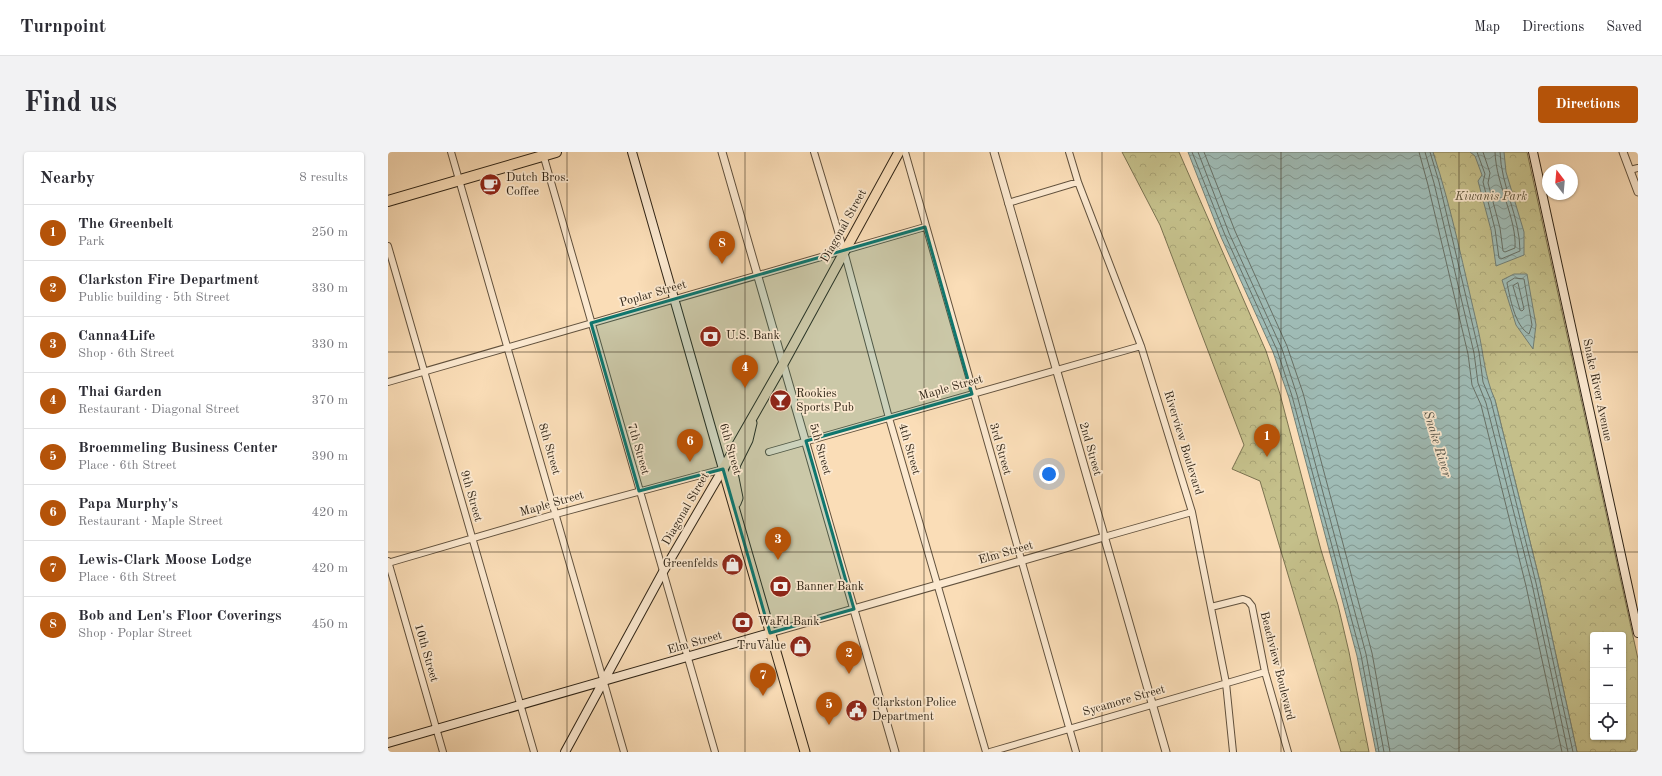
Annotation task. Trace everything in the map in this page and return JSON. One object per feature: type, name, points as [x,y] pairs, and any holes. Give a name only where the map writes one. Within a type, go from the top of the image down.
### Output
[{"type":"highway","points":[[388,201],[542,154],[556,152]]},
{"type":"main road","name":"6th Street","points":[[632,152],[805,752]]},
{"type":"main road","name":"Diagonal Street","points":[[565,752],[663,572],[783,364],[899,152]]},
{"type":"main road","name":"Snake River Avenue","points":[[1533,152],[1638,634]]},
{"type":"main road","points":[[734,506],[738,498],[733,473],[748,440],[754,414]]},
{"type":"main road","name":"Elm Street","points":[[388,743],[770,633]]},
{"type":"street","name":"8th Street","points":[[451,152],[624,752]]},
{"type":"street","name":"5th Street","points":[[722,152],[895,752]]},
{"type":"street","name":"4th Street","points":[[814,152],[844,251],[889,418],[986,752]]},
{"type":"street","name":"3rd Street","points":[[904,152],[972,394],[1076,752]]},
{"type":"street","name":"2nd Street","points":[[994,152],[1166,752]]},
{"type":"street","name":"Riverview Boulevard","points":[[1069,152],[1078,182],[1141,346],[1192,512],[1226,683],[1233,752]]},
{"type":"street","points":[[1623,152],[1638,192]]},
{"type":"street","name":"7th Street","points":[[542,154],[715,752]]},
{"type":"street","points":[[1630,170],[1638,168]]},
{"type":"street","points":[[1008,203],[1078,182]]},
{"type":"street","name":"Poplar Street","points":[[388,382],[925,227]]},
{"type":"street","name":"9th Street","points":[[388,246],[534,752]]},
{"type":"street","name":"Maple Street","points":[[768,452],[1141,346]]},
{"type":"street","name":"Maple Street","points":[[388,562],[556,514],[723,469]]},
{"type":"street","name":"Elm Street","points":[[770,633],[1192,512]]},
{"type":"street","name":"10th Street","points":[[388,562],[443,752]]},
{"type":"street","name":"Beachview Boulevard","points":[[1211,607],[1243,599],[1248,601],[1252,606],[1265,672],[1288,752]]},
{"type":"street","name":"Sycamore Street","points":[[990,752],[1265,672]]},
{"type":"highlighted area","points":[[925,227],[972,394],[806,441],[854,609],[770,633],[723,469],[639,491],[591,323]]},
{"type":"green space","points":[[1122,152],[1179,152],[1266,351],[1280,394],[1321,550],[1338,605],[1369,752],[1341,752],[1260,481],[1232,469],[1244,445],[1160,225]]},
{"type":"green space","name":"Kiwanis Park","points":[[1433,152],[1527,152],[1638,659],[1638,752],[1577,752],[1540,582],[1495,400],[1487,382]]},
{"type":"water","name":"Snake River","points":[[1188,152],[1433,152],[1452,218],[1478,329],[1486,373],[1495,400],[1540,582],[1577,752],[1376,752],[1357,656],[1289,398],[1273,352],[1221,237]]},
{"type":"water","points":[[1470,152],[1504,152],[1506,172],[1524,232],[1524,255],[1496,266],[1491,230],[1478,181],[1482,175],[1475,156]]},
{"type":"water","points":[[1514,274],[1527,274],[1536,325],[1533,349],[1516,325],[1502,280]]},
{"type":"place","name":"Dutch Bros. Coffee","points":[[491,185]]},
{"type":"place","name":"Bob and Len's Floor Coverings","points":[[722,264]]},
{"type":"place","name":"U.S. Bank","points":[[710,336]]},
{"type":"place","name":"Thai Garden","points":[[745,388]]},
{"type":"place","name":"Rookies Sports Pub","points":[[781,401]]},
{"type":"place","name":"The Greenbelt","points":[[1267,457]]},
{"type":"place","name":"Papa Murphy's","points":[[690,462]]},
{"type":"place","name":"Canna4Life","points":[[778,560]]},
{"type":"place","name":"Greenfelds","points":[[733,564]]},
{"type":"place","name":"Banner Bank","points":[[781,587]]},
{"type":"place","name":"WaFd Bank","points":[[743,622]]},
{"type":"place","name":"TruValue","points":[[801,646]]},
{"type":"place","name":"Clarkston Fire Department","points":[[849,674]]},
{"type":"place","name":"Lewis-Clark Moose Lodge","points":[[763,696]]},
{"type":"place","name":"Clarkston Police Department","points":[[857,710]]},
{"type":"place","name":"Broemmeling Business Center","points":[[829,725]]}]
